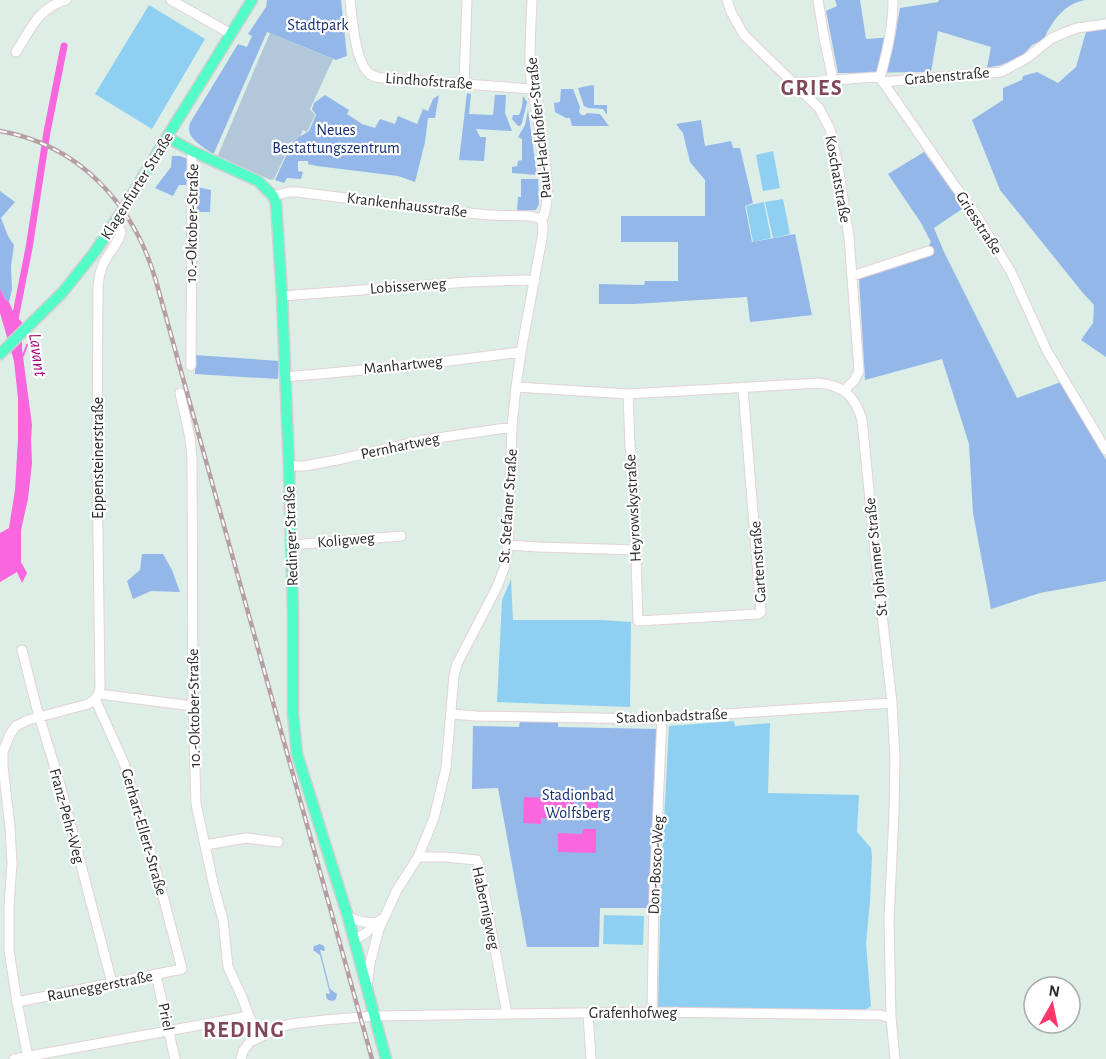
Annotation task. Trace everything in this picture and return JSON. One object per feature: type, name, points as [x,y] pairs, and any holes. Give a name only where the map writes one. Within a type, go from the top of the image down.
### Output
[{"type":"main road","name":"Klagenfurter Straße","points":[[0,354],[62,292],[94,254],[252,0]]},
{"type":"main road","points":[[167,137],[192,152],[258,181],[273,196]]},
{"type":"main road","name":"Redinger Straße","points":[[273,196],[277,210],[282,296],[297,754],[348,917],[367,989]]},
{"type":"main road","name":"St. Stefaner Straße","points":[[367,989],[386,1059]]},
{"type":"street","points":[[16,52],[39,16],[48,7],[66,0]]},
{"type":"street","points":[[171,0],[231,34]]},
{"type":"street","name":"Lindhofstraße","points":[[350,0],[361,63],[368,72],[377,77],[532,88]]},
{"type":"street","points":[[464,84],[467,0]]},
{"type":"street","name":"Paul-Hackhofer-Straße","points":[[532,0],[532,88],[544,156],[548,198],[546,213],[542,219]]},
{"type":"street","name":"Koschatstraße","points":[[727,0],[744,35],[819,108],[830,129],[847,226],[859,370],[854,381],[844,390]]},
{"type":"street","points":[[818,0],[833,80]]},
{"type":"street","points":[[794,83],[875,77],[881,80],[892,22],[893,0]]},
{"type":"street","name":"Grabenstraße","points":[[881,80],[1001,72],[1064,33],[1077,28],[1106,24]]},
{"type":"street","name":"Griesstraße","points":[[881,80],[973,210],[1011,272],[1047,351],[1106,450]]},
{"type":"street","name":"10.-Oktober-Straße","points":[[191,366],[192,152]]},
{"type":"street","name":"Krankenhausstraße","points":[[273,196],[298,192],[437,210],[530,216],[542,219]]},
{"type":"street","name":"St. Stefaner Straße","points":[[367,989],[370,963],[379,929],[397,890],[418,857],[434,818],[447,768],[454,675],[457,664],[505,566],[516,387],[535,281],[543,228],[542,219]]},
{"type":"street","name":"Eppensteinerstraße","points":[[97,697],[100,687],[97,461],[98,288],[104,261],[120,238],[121,232],[116,222]]},
{"type":"street","points":[[852,276],[929,251]]},
{"type":"street","name":"Lobisserweg","points":[[282,296],[468,282],[525,279],[535,281]]},
{"type":"street","name":"Manhartweg","points":[[285,377],[407,366],[521,352]]},
{"type":"street","points":[[516,387],[628,394],[819,383],[844,390]]},
{"type":"street","name":"Gartenstraße","points":[[638,621],[761,612],[743,388]]},
{"type":"street","name":"St. Johanner Straße","points":[[844,390],[855,402],[861,420],[892,703],[895,759],[889,920],[891,1017],[895,1059]]},
{"type":"street","name":"10.-Oktober-Straße","points":[[180,393],[192,459],[193,706],[196,804],[223,920],[228,967],[258,1037]]},
{"type":"street","name":"Heyrowskystraße","points":[[628,394],[630,446],[633,460],[638,621]]},
{"type":"street","name":"Pernhartweg","points":[[289,466],[304,466],[424,440],[512,427]]},
{"type":"street","name":"Koligweg","points":[[291,545],[400,536]]},
{"type":"street","points":[[508,545],[636,550]]},
{"type":"street","name":"Franz-Pehr-Weg","points":[[22,650],[112,983]]},
{"type":"street","points":[[28,1057],[9,950],[12,862],[3,752],[10,734],[16,726],[28,720],[88,704],[97,697],[193,706]]},
{"type":"street","name":"Gerhart-Ellert-Straße","points":[[97,697],[124,763],[182,969]]},
{"type":"street","name":"Stadionbadstraße","points":[[451,714],[651,719],[892,703]]},
{"type":"street","name":"Don-Bosco-Weg","points":[[652,1012],[654,894],[662,718]]},
{"type":"street","points":[[206,845],[246,838],[278,842]]},
{"type":"street","name":"Habernigweg","points":[[418,857],[477,860],[507,1014]]},
{"type":"street","name":"St. Stefaner Straße","points":[[355,943],[386,914]]},
{"type":"street","points":[[348,917],[370,923],[378,922]]},
{"type":"street","points":[[355,943],[370,942],[377,937]]},
{"type":"street","name":"Rauneggerstraße","points":[[17,1002],[182,969]]},
{"type":"street","name":"Priel","points":[[156,975],[175,1059]]},
{"type":"street","name":"Grafenhofweg","points":[[258,1037],[290,1024],[374,1016],[652,1012],[891,1017]]},
{"type":"street","points":[[588,1013],[591,1059]]},
{"type":"street","points":[[14,1059],[249,1017]]},
{"type":"street","points":[[241,1059],[247,1045],[258,1037]]},
{"type":"green space","name":"Stadtpark","points":[[267,0],[341,0],[347,56],[336,60],[267,32],[214,153],[212,153],[192,137],[190,123],[238,44],[247,47],[252,36],[248,34],[266,7]]},
{"type":"green space","points":[[835,0],[860,0],[866,39],[895,37],[900,8],[939,0],[1085,0],[1065,9],[1055,20],[1044,39],[1032,45],[1021,57],[1001,65],[987,68],[991,47],[938,31],[931,72],[838,73],[826,11],[837,6]]},
{"type":"green space","points":[[1106,29],[1106,357],[1081,340],[1093,323],[1094,305],[1000,190],[972,120],[1003,100],[1003,88],[1022,80],[1023,76],[1037,72],[1058,83],[1076,67],[1086,32]]},
{"type":"green space","points":[[594,86],[594,105],[607,105],[607,115],[603,109],[584,106],[578,88]]},
{"type":"green space","points":[[561,89],[573,89],[581,115],[600,114],[609,126],[572,126],[570,118],[555,112],[554,103],[560,102]]},
{"type":"green space","points":[[467,93],[471,94],[469,114],[493,115],[495,95],[506,95],[505,113],[512,131],[476,129],[480,137],[486,137],[484,161],[459,160]]},
{"type":"green space","name":"Neues Bestattungszentrum","points":[[325,95],[349,110],[347,114],[362,124],[375,128],[380,119],[395,124],[398,116],[417,124],[423,109],[428,111],[433,99],[439,95],[435,118],[428,118],[425,142],[415,182],[398,176],[317,166],[308,164],[308,161],[298,161],[298,171],[303,172],[301,179],[287,178],[284,183],[275,180],[293,141],[309,131],[316,115],[312,109],[314,103]]},
{"type":"green space","points":[[523,96],[527,102],[522,123],[518,126],[512,119],[513,115],[519,115]]},
{"type":"green space","points":[[528,110],[537,175],[512,173],[512,167],[517,166],[518,161],[522,160],[522,139],[518,137],[525,125]]},
{"type":"green space","points":[[701,120],[705,146],[731,141],[733,148],[740,148],[753,203],[745,206],[752,242],[795,234],[812,315],[750,322],[747,297],[599,304],[599,284],[644,285],[645,281],[678,281],[678,242],[621,242],[621,216],[705,216],[705,180],[690,162],[683,133],[676,124]]},
{"type":"green space","points":[[924,152],[965,207],[934,228],[1017,398],[1061,382],[1106,460],[1106,581],[1040,593],[991,609],[973,513],[969,444],[942,359],[865,380],[859,278],[930,253],[928,247],[931,242],[921,223],[888,174]]},
{"type":"green space","points":[[172,156],[190,160],[189,185],[179,185],[173,196],[155,188],[171,167]]},
{"type":"green space","points":[[521,179],[538,179],[539,204],[536,210],[517,211],[518,197],[521,197]]},
{"type":"green space","points":[[197,187],[211,190],[210,212],[196,212]]},
{"type":"green space","points":[[0,191],[15,202],[1,218],[14,245],[11,266],[12,289],[9,302],[0,289]]},
{"type":"green space","points":[[195,355],[279,361],[278,379],[195,374]]},
{"type":"green space","points":[[142,554],[163,554],[180,592],[151,591],[133,599],[127,581],[140,570]]},
{"type":"green space","name":"Stadionbad Wolfsberg","points":[[520,720],[558,721],[558,727],[658,729],[649,908],[600,908],[599,947],[527,947],[498,788],[472,789],[473,726],[519,727]]},
{"type":"green space","points":[[320,944],[325,950],[320,950],[330,989],[337,994],[333,1001],[326,997],[326,993],[330,994],[320,955],[313,950],[314,946]]},
{"type":"shaded area","points":[[149,5],[205,39],[152,129],[95,94]]},
{"type":"shaded area","points":[[270,33],[333,59],[310,109],[315,115],[308,130],[306,132],[303,130],[300,137],[292,141],[274,179],[271,180],[220,159],[218,155]]},
{"type":"shaded area","points":[[773,151],[780,188],[763,191],[756,155]]},
{"type":"shaded area","points":[[783,199],[790,234],[773,238],[765,202]]},
{"type":"shaded area","points":[[764,202],[771,238],[753,242],[746,206]]},
{"type":"shaded area","points":[[0,289],[15,316],[22,322],[22,349],[32,425],[32,463],[28,499],[21,530],[21,562],[27,573],[22,583],[17,572],[0,582],[0,533],[9,528],[15,490],[18,398],[14,361],[0,313]]},
{"type":"shaded area","points":[[511,579],[513,620],[631,622],[630,707],[497,702],[502,600]]},
{"type":"shaded area","points":[[734,721],[735,726],[770,723],[768,793],[859,795],[857,832],[871,848],[872,856],[866,943],[871,1006],[865,1010],[658,1007],[661,879],[669,726]]},
{"type":"shaded area","points":[[524,797],[574,799],[573,820],[541,818],[541,824],[523,823]]},
{"type":"shaded area","points":[[583,800],[598,800],[598,816],[583,816]]},
{"type":"shaded area","points":[[583,829],[596,829],[596,853],[558,852],[558,833],[582,834]]},
{"type":"shaded area","points":[[604,915],[644,916],[643,945],[603,944]]},
{"type":"waterway","points":[[14,324],[64,46]]},
{"type":"waterway","name":"Lavant","points":[[23,356],[27,345]]},
{"type":"railway","points":[[0,131],[29,138],[79,165],[100,183],[118,204],[134,227],[146,253],[156,281],[372,1059]]},
{"type":"district","name":"GRIES","points":[[812,88]]},
{"type":"district","name":"REDING","points":[[244,1030]]}]
